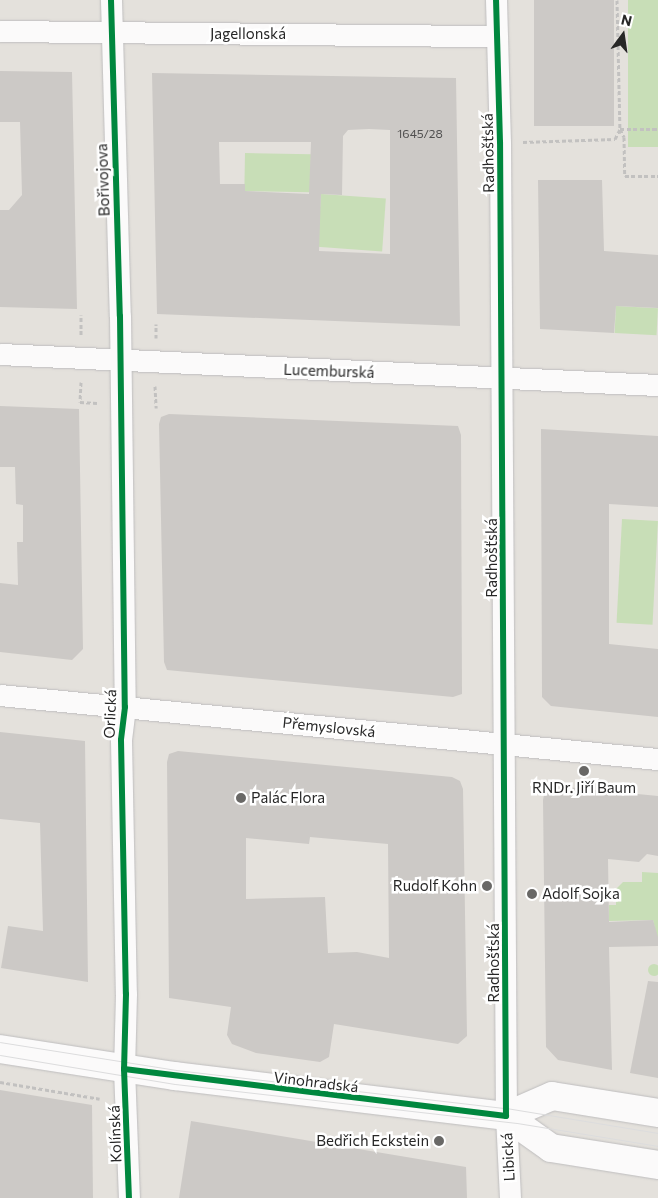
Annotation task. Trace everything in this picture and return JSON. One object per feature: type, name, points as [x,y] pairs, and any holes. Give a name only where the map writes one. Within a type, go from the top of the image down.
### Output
[{"type":"main road","name":"Vinohradská","points":[[0,1049],[124,1069],[506,1116],[551,1148],[658,1165]]},
{"type":"main road","points":[[506,1116],[552,1096],[658,1113]]},
{"type":"street","name":"Bořivojova","points":[[111,0],[120,360]]},
{"type":"street","name":"Radhošťská","points":[[496,0],[500,142],[506,745],[506,1116]]},
{"type":"street","name":"Jagellonská","points":[[0,31],[112,34],[497,36]]},
{"type":"street","name":"Lucemburská","points":[[0,354],[658,385]]},
{"type":"street","name":"Orlická","points":[[120,360],[124,707],[121,740],[126,994],[124,1069]]},
{"type":"street","name":"Přemyslovská","points":[[0,695],[506,745],[658,758]]},
{"type":"street","name":"Kolínská","points":[[124,1069],[129,1198]]},
{"type":"street","name":"Libická","points":[[506,1116],[510,1198]]},
{"type":"path","points":[[500,142],[615,139],[620,129],[617,0]]},
{"type":"path","points":[[620,129],[658,128]]},
{"type":"path","points":[[620,129],[624,136],[625,176],[658,176]]},
{"type":"path","points":[[81,316],[81,341]]},
{"type":"path","points":[[156,324],[156,344]]},
{"type":"path","points":[[81,380],[80,402],[100,404]]},
{"type":"path","points":[[155,386],[156,408]]},
{"type":"path","points":[[0,1082],[104,1099]]},
{"type":"green space","points":[[628,0],[658,0],[658,147],[628,147]]},
{"type":"green space","points":[[245,153],[311,154],[310,192],[244,191]]},
{"type":"green space","points":[[321,194],[386,199],[382,251],[317,247]]},
{"type":"green space","points":[[616,306],[658,308],[657,335],[615,333]]},
{"type":"green space","points":[[622,519],[658,521],[653,625],[617,623]]},
{"type":"green space","points":[[642,872],[658,873],[658,942],[653,920],[609,921],[609,905],[616,905],[616,889],[623,882],[642,882]]},
{"type":"green space","points":[[654,964],[660,970],[654,976],[648,970]]},
{"type":"building","points":[[534,0],[614,0],[614,126],[534,126]]},
{"type":"building","points":[[0,71],[72,72],[77,309],[0,307],[0,210],[9,210],[22,195],[20,122],[0,122]]},
{"type":"building","points":[[152,73],[456,78],[460,326],[157,314]],"holes":[[[348,130],[390,130],[390,254],[319,251],[321,194],[342,195],[343,136]],[[219,142],[311,142],[309,194],[245,191],[245,184],[220,184]]]},
{"type":"building","points":[[538,180],[602,180],[604,251],[658,255],[658,308],[616,306],[614,333],[540,329]]},
{"type":"building","points":[[0,406],[79,409],[83,649],[72,660],[0,652],[0,583],[18,585],[17,542],[23,542],[23,505],[16,504],[15,467],[0,467]]},
{"type":"building","points":[[169,414],[458,426],[461,435],[462,694],[453,697],[167,670],[164,662],[159,424],[161,417]]},
{"type":"building","points":[[541,429],[658,436],[658,507],[609,504],[609,644],[658,649],[658,717],[551,706],[542,697]]},
{"type":"building","points":[[0,732],[85,741],[88,982],[1,968],[8,926],[43,931],[40,823],[0,819]]},
{"type":"building","points":[[178,751],[452,777],[460,781],[463,789],[467,1036],[458,1044],[334,1024],[329,1057],[320,1062],[256,1053],[232,1044],[227,1035],[231,1007],[169,998],[167,762],[169,754]],"holes":[[[310,837],[388,844],[389,958],[357,952],[328,953],[325,897],[246,899],[246,838],[309,844]]]},
{"type":"building","points":[[546,785],[658,796],[658,856],[647,854],[639,862],[608,859],[609,922],[653,920],[658,937],[658,946],[609,947],[612,1070],[558,1060],[546,1047],[543,800]]},
{"type":"building","points":[[648,981],[658,982],[658,1078],[630,1073]]},
{"type":"building","points":[[0,1090],[92,1105],[93,1198],[0,1198]]},
{"type":"building","points":[[191,1121],[466,1167],[467,1198],[179,1198]]},
{"type":"tram line","points":[[0,1042],[176,1070],[506,1108],[658,1133]]},
{"type":"tram line","points":[[0,1055],[175,1084],[517,1123],[658,1146]]},
{"type":"cycle path","points":[[111,0],[120,316],[125,707],[121,740],[126,994],[124,1069],[129,1198]]},
{"type":"cycle path","points":[[124,1069],[506,1116],[500,142],[496,0]]},
{"type":"place","name":"RNDr. Jiří Baum","points":[[584,771]]},
{"type":"place","name":"Palác Flora","points":[[241,798]]},
{"type":"place","name":"Rudolf Kohn","points":[[487,886]]},
{"type":"place","name":"Adolf Sojka","points":[[532,894]]},
{"type":"place","name":"Bedřich Eckstein","points":[[439,1141]]}]
